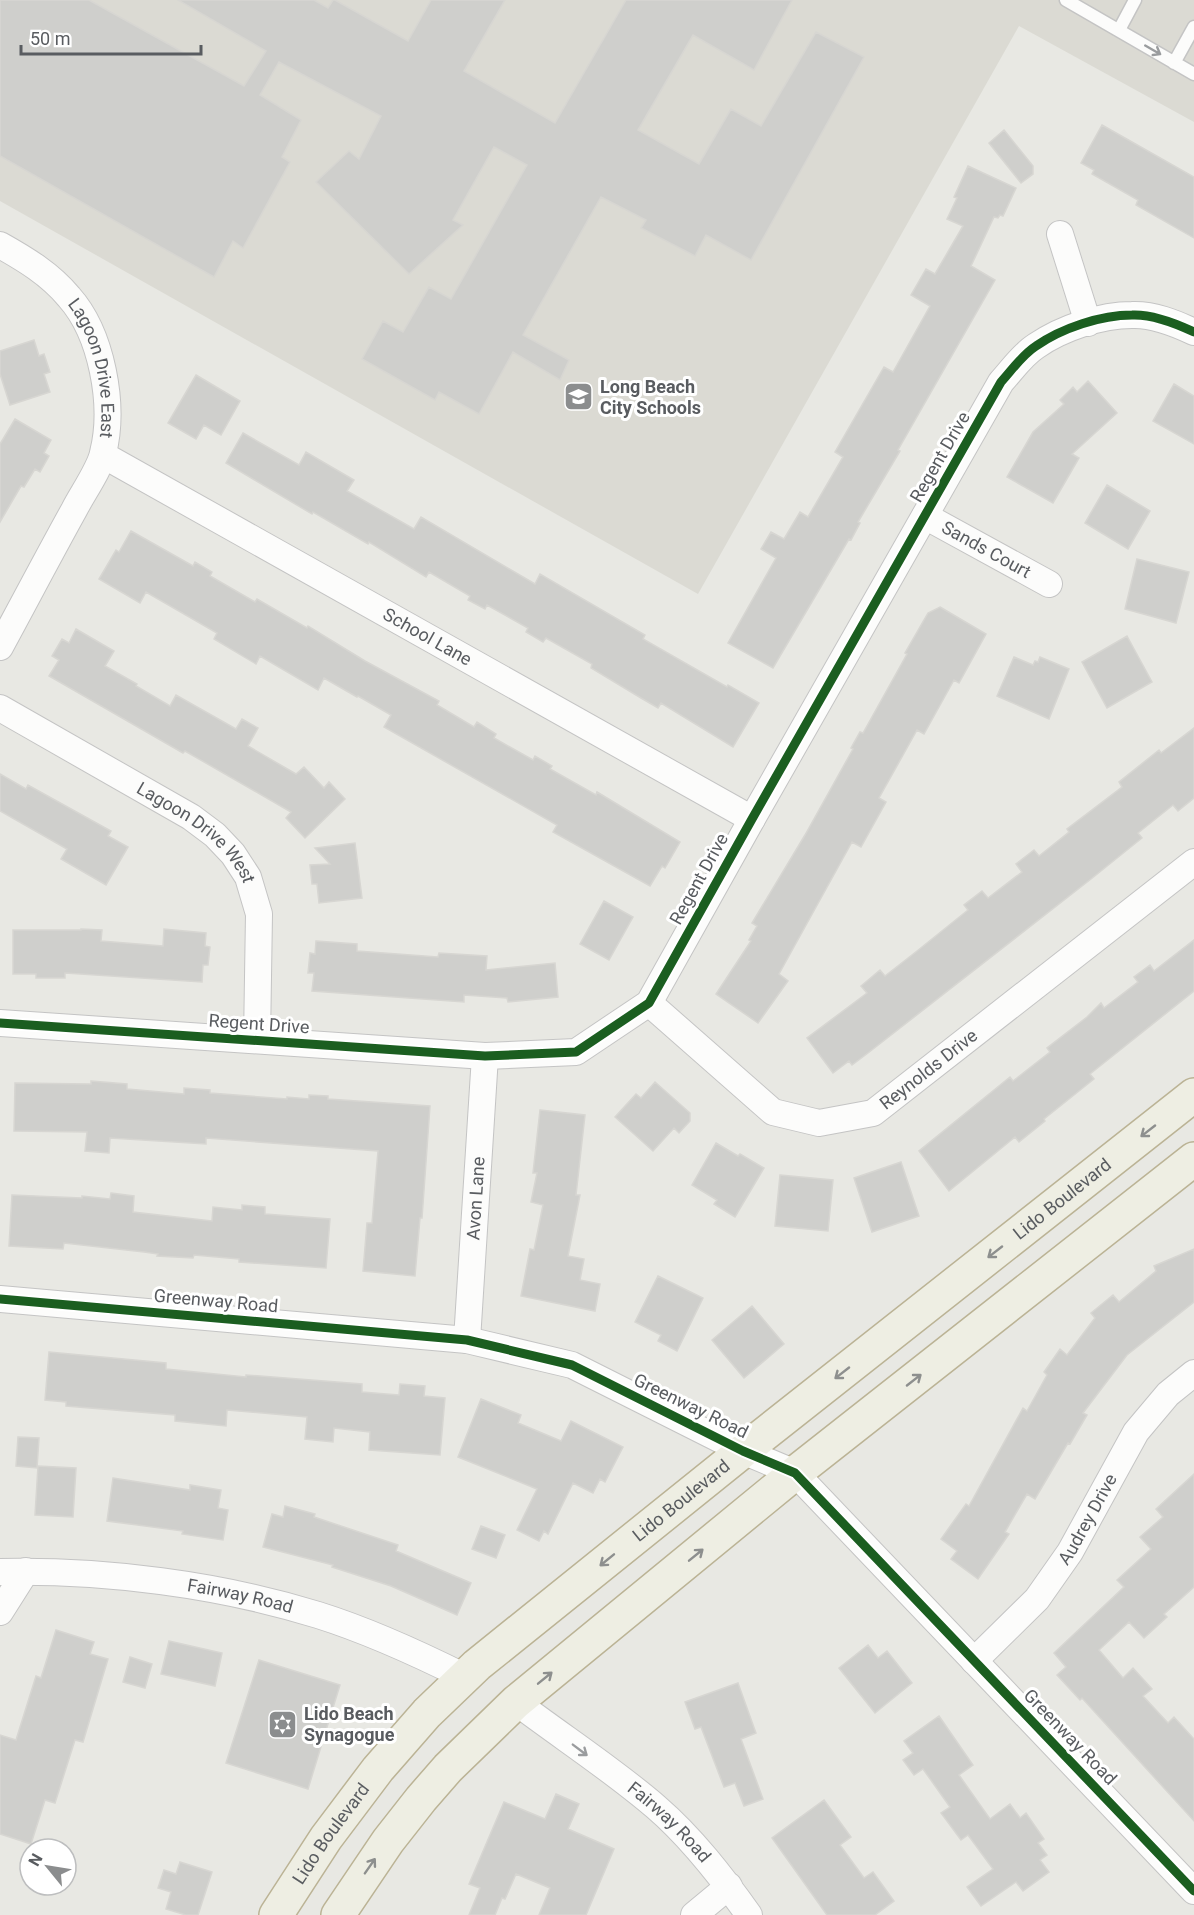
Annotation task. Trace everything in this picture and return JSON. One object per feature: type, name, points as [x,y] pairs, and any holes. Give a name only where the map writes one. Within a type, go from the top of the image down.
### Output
[{"type":"highway","name":"Lido Boulevard","points":[[276,1915],[326,1838],[378,1769],[427,1713],[465,1677],[743,1451],[1194,1095]]},
{"type":"highway","points":[[338,1915],[387,1841],[421,1799],[448,1768],[516,1702],[795,1473],[1194,1159]]},
{"type":"street","points":[[1060,234],[1088,323]]},
{"type":"street","name":"Lagoon Drive East","points":[[0,245],[50,277],[70,298],[91,331],[105,386],[107,409],[103,455],[0,647]]},
{"type":"street","name":"Regent Drive","points":[[0,1023],[485,1056],[576,1052],[649,1004],[1001,382],[1020,359],[1036,346],[1056,335],[1088,323],[1133,315],[1160,319],[1194,332]]},
{"type":"street","name":"School Lane","points":[[103,455],[752,819]]},
{"type":"street","name":"Sands Court","points":[[925,516],[1049,584]]},
{"type":"street","name":"Lagoon Drive West","points":[[0,708],[191,817],[215,835],[233,854],[248,877],[259,914],[257,1040]]},
{"type":"street","name":"Reynolds Drive","points":[[649,1004],[773,1112],[819,1123],[873,1113],[1194,862]]},
{"type":"street","name":"Avon Lane","points":[[467,1340],[485,1056]]},
{"type":"street","name":"Greenway Road","points":[[0,1299],[467,1340],[572,1365],[743,1451],[795,1473],[1194,1891]]},
{"type":"street","name":"Audrey Drive","points":[[974,1661],[1037,1599],[1070,1552],[1136,1432],[1168,1394],[1194,1373]]},
{"type":"street","points":[[0,1612],[26,1571]]},
{"type":"street","name":"Fairway Road","points":[[0,1572],[26,1571],[151,1580],[272,1602],[317,1614],[358,1629],[417,1653],[465,1677]]},
{"type":"street","name":"Fairway Road","points":[[516,1702],[656,1808],[683,1834],[729,1886],[749,1915]]},
{"type":"street","points":[[694,1915],[729,1886]]},
{"type":"lane","points":[[1066,0],[1194,74]]},
{"type":"lane","points":[[1119,30],[1135,0]]},
{"type":"lane","points":[[1174,63],[1194,27]]},
{"type":"shaded area","name":"Long Beach City Schools","points":[[0,0],[1194,0],[1194,122],[1019,26],[698,594],[0,201]]},
{"type":"building","points":[[0,0],[89,0],[244,86],[266,51],[178,0],[314,0],[328,8],[335,0],[408,41],[431,0],[505,0],[464,71],[555,123],[626,0],[792,0],[754,70],[693,35],[638,130],[699,164],[731,109],[761,126],[816,32],[864,57],[751,260],[706,235],[695,256],[641,228],[646,220],[601,197],[523,335],[569,360],[560,380],[513,352],[479,414],[439,392],[435,400],[362,359],[383,321],[403,332],[429,287],[451,299],[527,165],[494,147],[453,220],[463,225],[409,274],[316,182],[349,151],[359,159],[381,116],[279,62],[260,95],[301,120],[282,157],[290,162],[243,248],[233,241],[214,277],[0,156]]},
{"type":"building","points":[[1102,125],[1194,177],[1194,238],[1136,205],[1138,200],[1092,174],[1094,170],[1081,163]]},
{"type":"building","points":[[1004,130],[1033,166],[1033,174],[1021,183],[989,143]]},
{"type":"building","points":[[968,166],[1016,188],[1003,216],[994,217],[971,266],[995,280],[858,522],[860,523],[851,540],[849,539],[773,668],[728,643],[776,558],[761,549],[771,532],[784,539],[800,512],[808,517],[843,457],[835,452],[884,367],[893,372],[930,306],[911,295],[926,269],[935,274],[963,226],[947,219]]},
{"type":"building","points":[[34,340],[39,356],[44,354],[50,372],[44,374],[50,392],[10,405],[0,374],[0,351]]},
{"type":"building","points":[[196,375],[240,401],[221,435],[204,425],[196,439],[168,423]]},
{"type":"building","points":[[1088,381],[1117,413],[1072,454],[1079,458],[1053,503],[1007,477],[1033,432],[1064,404],[1060,400],[1073,387],[1077,392]]},
{"type":"building","points":[[1174,384],[1194,396],[1194,444],[1153,421]]},
{"type":"building","points":[[15,419],[51,440],[44,453],[49,456],[40,472],[35,469],[24,487],[21,486],[0,522],[0,444]]},
{"type":"building","points":[[243,433],[299,465],[306,452],[354,480],[347,491],[414,529],[421,517],[535,584],[540,574],[645,635],[643,639],[759,703],[733,747],[661,703],[658,708],[591,668],[592,664],[546,638],[543,642],[526,632],[528,628],[487,605],[485,609],[468,600],[470,596],[429,572],[426,577],[369,542],[368,544],[313,512],[312,514],[226,463]]},
{"type":"building","points":[[1107,485],[1150,511],[1128,549],[1085,523]]},
{"type":"building","points":[[131,531],[193,566],[195,562],[212,572],[210,576],[255,602],[257,599],[307,628],[308,626],[365,661],[439,701],[437,705],[474,727],[477,722],[496,734],[494,738],[533,760],[535,756],[552,766],[550,769],[596,795],[597,792],[680,842],[665,868],[662,866],[650,886],[553,832],[557,825],[384,727],[391,715],[358,696],[324,678],[318,690],[260,656],[256,664],[214,639],[217,633],[146,592],[140,603],[99,579],[116,550],[119,552]]},
{"type":"building","points":[[1137,559],[1189,572],[1176,623],[1125,609]]},
{"type":"building","points":[[940,607],[986,634],[959,683],[954,680],[924,734],[917,730],[879,798],[886,802],[861,847],[852,842],[779,974],[788,981],[758,1023],[716,994],[751,941],[749,940],[757,926],[752,923],[805,835],[853,749],[851,748],[860,732],[863,733],[928,613]]},
{"type":"building","points":[[76,629],[114,651],[105,666],[137,684],[136,686],[170,706],[176,695],[236,729],[242,719],[258,728],[248,746],[296,774],[304,767],[324,788],[329,782],[345,799],[305,838],[286,818],[291,812],[49,676],[59,660],[52,656],[62,639],[69,643]]},
{"type":"building","points":[[1127,636],[1152,682],[1107,708],[1082,662]]},
{"type":"building","points":[[1014,657],[1033,665],[1040,657],[1069,669],[1049,719],[997,696]]},
{"type":"building","points":[[1194,728],[1194,798],[1178,811],[1173,805],[1138,833],[1142,838],[1091,879],[868,1053],[852,1065],[849,1061],[833,1073],[807,1038],[867,993],[861,986],[880,970],[885,976],[917,951],[968,910],[964,905],[982,891],[988,898],[1022,872],[1016,864],[1034,850],[1039,856],[1069,832],[1067,829],[1122,787],[1119,782],[1159,750],[1161,753]]},
{"type":"building","points":[[0,774],[26,789],[28,785],[111,831],[108,836],[128,847],[106,885],[61,859],[67,849],[0,811]]},
{"type":"building","points":[[355,843],[362,898],[319,903],[317,884],[312,884],[310,865],[330,864],[315,848]]},
{"type":"building","points":[[604,901],[633,917],[609,960],[580,944]]},
{"type":"building","points":[[164,929],[206,933],[205,946],[210,947],[208,965],[203,965],[202,982],[65,973],[65,978],[36,978],[36,974],[13,974],[13,930],[102,930],[101,941],[163,946]]},
{"type":"building","points":[[1194,940],[1194,991],[1090,1074],[1094,1079],[1044,1119],[1045,1121],[1019,1142],[1015,1137],[949,1191],[919,1151],[1010,1077],[1013,1081],[1050,1052],[1047,1048],[1101,1003],[1104,1008],[1138,982],[1134,977],[1150,965],[1154,971]]},
{"type":"building","points":[[316,941],[357,944],[357,951],[438,957],[439,953],[487,956],[486,970],[555,963],[558,997],[508,1002],[507,998],[464,995],[464,1002],[312,991],[314,973],[308,973],[310,953],[315,954]]},
{"type":"building","points":[[91,1081],[127,1084],[127,1089],[184,1094],[184,1088],[210,1090],[210,1093],[287,1099],[287,1097],[309,1099],[309,1095],[328,1096],[328,1099],[430,1106],[422,1218],[420,1218],[415,1276],[363,1271],[367,1223],[372,1223],[378,1151],[206,1138],[206,1144],[110,1138],[109,1153],[85,1151],[87,1132],[14,1131],[15,1083],[91,1084]]},
{"type":"building","points":[[655,1082],[690,1113],[690,1121],[679,1133],[674,1128],[653,1151],[615,1117],[636,1094],[641,1098]]},
{"type":"building","points":[[540,1110],[585,1115],[576,1195],[580,1195],[568,1256],[584,1259],[580,1280],[600,1284],[595,1311],[521,1296],[530,1249],[534,1250],[543,1205],[531,1202],[537,1173],[533,1173]]},
{"type":"building","points":[[716,1143],[764,1168],[735,1217],[714,1204],[717,1200],[692,1185]]},
{"type":"building","points":[[901,1162],[919,1216],[872,1232],[854,1178]]},
{"type":"building","points":[[780,1175],[833,1180],[828,1231],[775,1226]]},
{"type":"building","points":[[111,1193],[134,1196],[133,1212],[212,1221],[213,1207],[242,1210],[242,1205],[265,1207],[265,1214],[330,1219],[326,1268],[239,1262],[239,1259],[194,1255],[193,1258],[157,1256],[158,1254],[64,1243],[63,1249],[9,1246],[12,1195],[82,1198],[82,1196],[110,1199]]},
{"type":"building","points":[[1194,1249],[1194,1302],[1127,1355],[1083,1413],[1087,1415],[1035,1499],[1027,1494],[1005,1532],[1009,1534],[978,1579],[951,1559],[957,1551],[941,1539],[966,1504],[969,1506],[1023,1408],[1027,1411],[1047,1375],[1044,1372],[1060,1349],[1067,1355],[1095,1318],[1091,1313],[1113,1295],[1119,1302],[1156,1271],[1154,1266]]},
{"type":"building","points":[[658,1276],[703,1298],[677,1351],[658,1341],[661,1335],[635,1322]]},
{"type":"building","points":[[752,1306],[784,1344],[744,1378],[712,1340]]},
{"type":"building","points":[[49,1352],[166,1363],[166,1369],[246,1377],[246,1375],[362,1384],[362,1392],[399,1395],[400,1384],[425,1386],[424,1396],[445,1398],[440,1455],[369,1450],[370,1432],[334,1428],[333,1442],[305,1439],[307,1417],[227,1410],[226,1426],[175,1421],[175,1415],[66,1406],[66,1402],[45,1400]]},
{"type":"building","points":[[481,1399],[521,1415],[518,1423],[561,1441],[571,1421],[623,1447],[605,1482],[600,1479],[593,1493],[573,1483],[548,1534],[544,1531],[539,1541],[517,1530],[537,1489],[458,1457]]},
{"type":"building","points":[[18,1437],[39,1438],[37,1468],[16,1466]]},
{"type":"building","points":[[38,1466],[76,1468],[73,1517],[35,1515]]},
{"type":"building","points":[[1194,1474],[1194,1587],[1164,1614],[1167,1617],[1144,1638],[1129,1622],[1099,1650],[1123,1678],[1133,1668],[1152,1689],[1143,1696],[1168,1723],[1174,1717],[1194,1739],[1194,1821],[1082,1698],[1080,1700],[1057,1675],[1066,1667],[1054,1653],[1124,1587],[1117,1580],[1151,1549],[1140,1537],[1163,1517],[1156,1509]]},
{"type":"building","points":[[113,1478],[190,1490],[190,1485],[221,1490],[218,1508],[228,1510],[223,1540],[182,1534],[183,1531],[107,1521]]},
{"type":"building","points":[[285,1506],[315,1514],[314,1517],[398,1545],[396,1551],[471,1583],[457,1615],[391,1586],[332,1567],[333,1565],[263,1547],[272,1514],[283,1517]]},
{"type":"building","points":[[481,1526],[505,1535],[496,1558],[472,1549]]},
{"type":"building","points":[[56,1630],[94,1642],[90,1654],[108,1659],[83,1742],[75,1740],[55,1803],[45,1800],[33,1837],[18,1837],[18,1840],[0,1834],[0,1735],[16,1740],[36,1676],[41,1678]]},
{"type":"building","points":[[169,1641],[222,1653],[215,1686],[161,1674]]},
{"type":"building","points":[[868,1645],[878,1658],[887,1651],[912,1683],[875,1713],[839,1668]]},
{"type":"building","points":[[130,1657],[152,1664],[145,1688],[123,1682]]},
{"type":"building","name":"Lido Beach Synagogue","points":[[259,1660],[340,1685],[308,1789],[226,1763]]},
{"type":"building","points":[[738,1683],[756,1733],[741,1739],[763,1799],[744,1806],[735,1783],[724,1787],[701,1727],[695,1729],[685,1702]]},
{"type":"building","points":[[939,1716],[973,1765],[959,1775],[990,1819],[1010,1804],[1020,1818],[1026,1813],[1044,1839],[1038,1843],[1047,1855],[1040,1860],[1049,1872],[1023,1891],[1016,1882],[981,1906],[967,1887],[993,1869],[968,1835],[961,1840],[941,1813],[950,1807],[923,1769],[914,1775],[903,1760],[913,1753],[904,1741]]},
{"type":"building","points":[[556,1794],[579,1804],[568,1829],[614,1849],[586,1915],[539,1915],[550,1888],[516,1874],[495,1915],[469,1915],[480,1888],[469,1884],[504,1802],[545,1819]]},
{"type":"building","points":[[824,1800],[851,1837],[840,1845],[864,1878],[873,1872],[894,1901],[875,1915],[827,1915],[772,1838]]},
{"type":"building","points":[[180,1862],[212,1872],[198,1915],[186,1915],[166,1909],[171,1892],[158,1888],[164,1870],[176,1874]]},
{"type":"cycle path","points":[[0,1023],[485,1056],[576,1052],[649,1003],[1001,382],[1013,368],[1031,350],[1046,340],[1082,324],[1108,317],[1148,316],[1172,322],[1194,332]]},
{"type":"cycle path","points":[[0,1299],[467,1340],[572,1365],[743,1451],[795,1473],[1194,1891]]},
{"type":"place","name":"Long Beach City Schools","points":[[579,397]]},
{"type":"place","name":"Lido Beach Synagogue","points":[[283,1724]]}]
